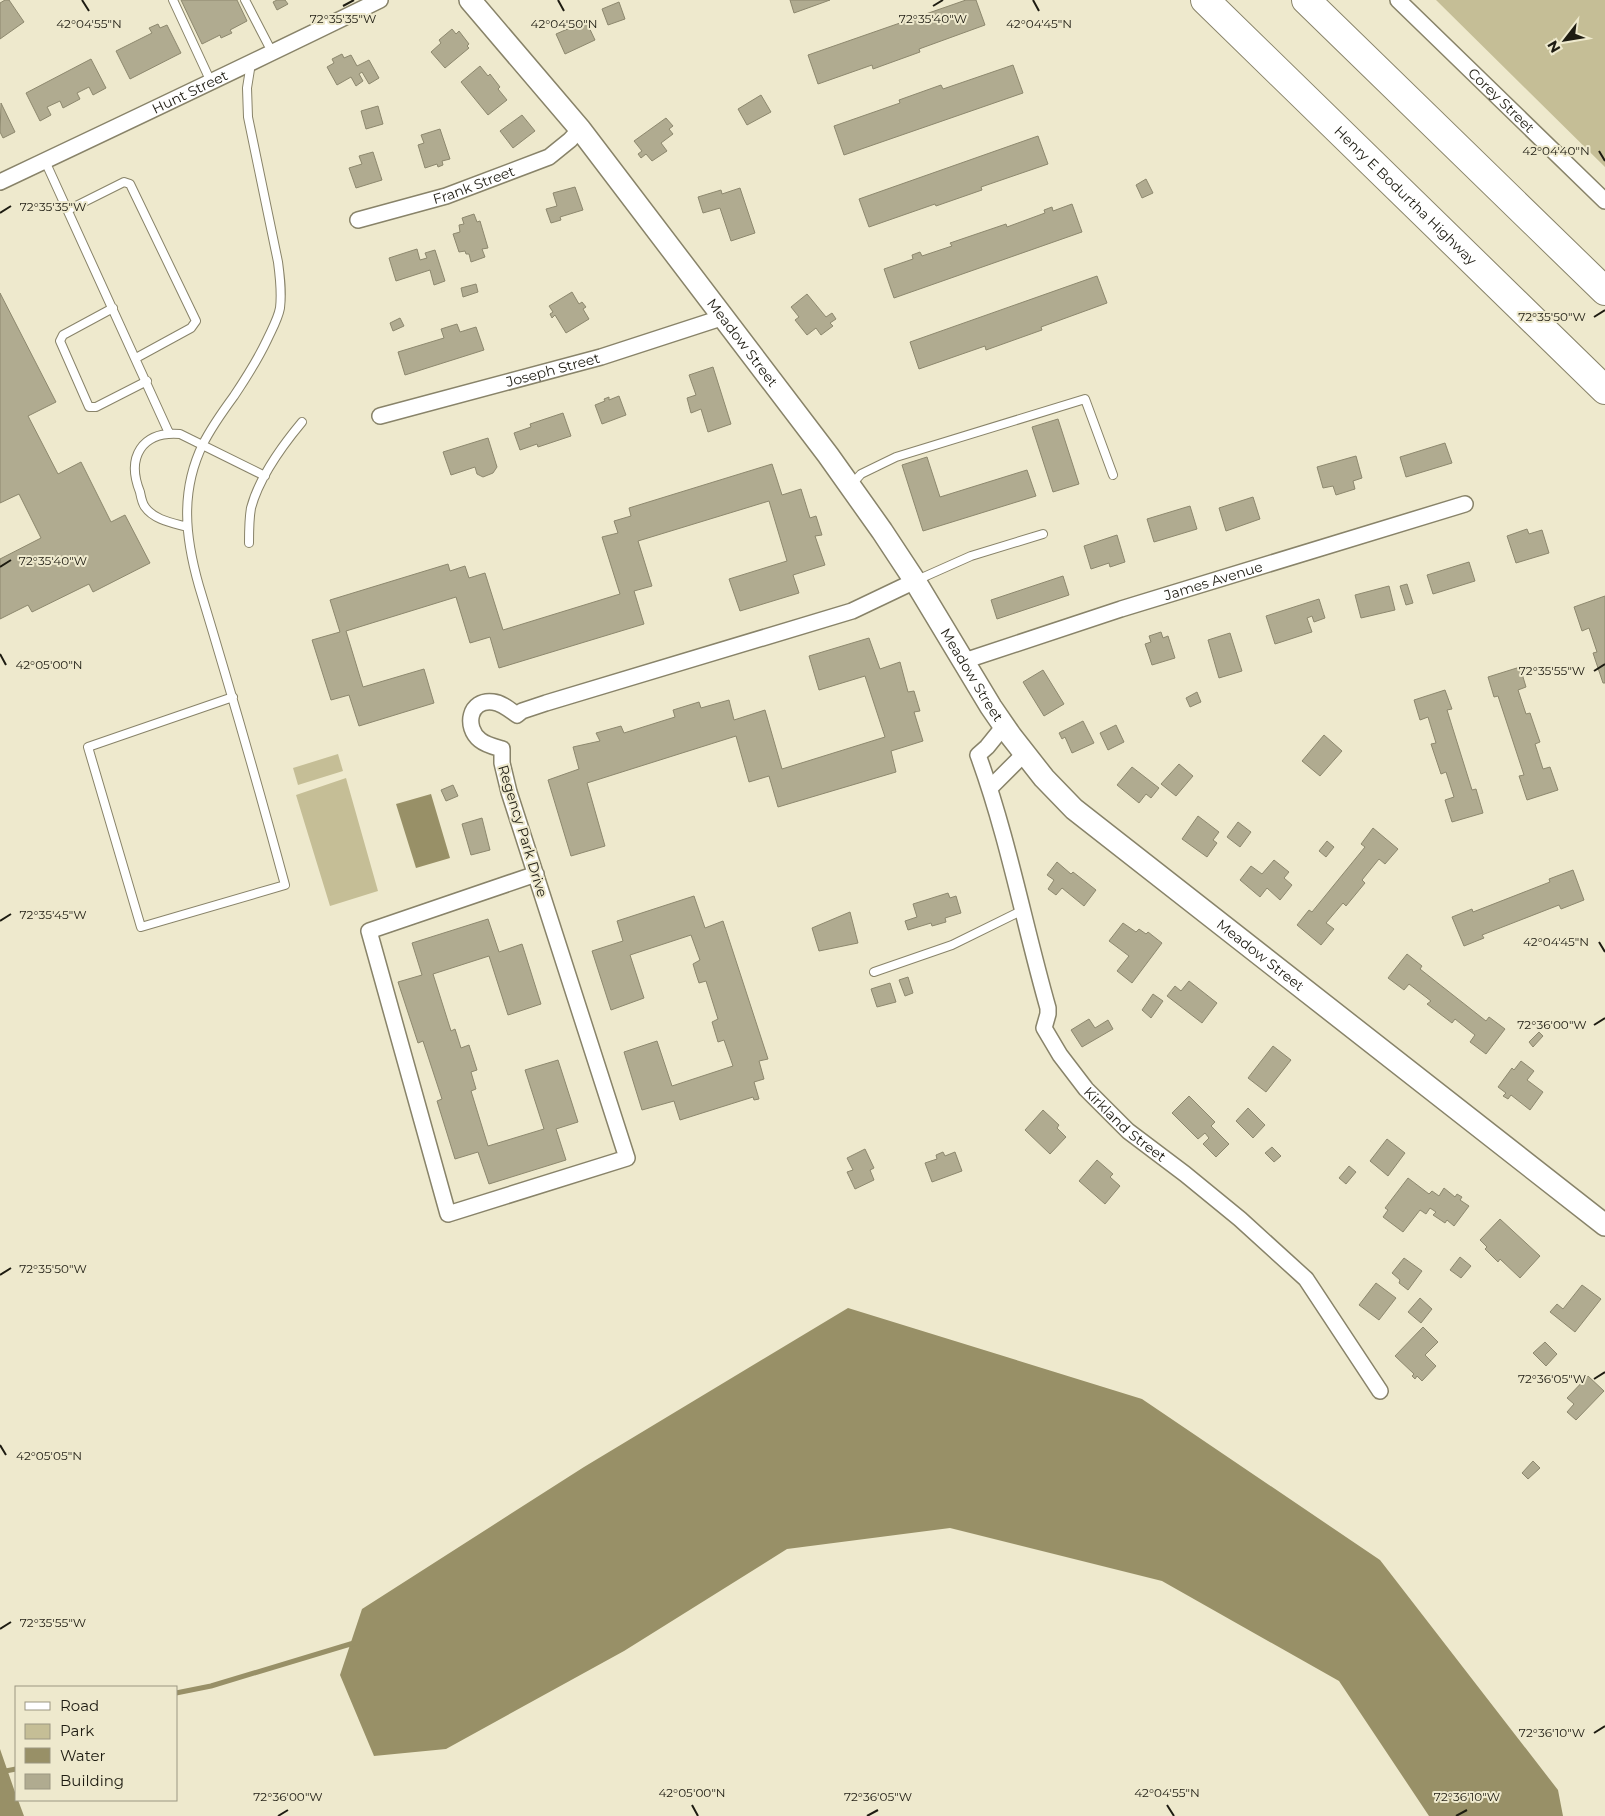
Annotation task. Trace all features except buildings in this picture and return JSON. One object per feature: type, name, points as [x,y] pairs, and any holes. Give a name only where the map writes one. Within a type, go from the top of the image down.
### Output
[{"type":"highway","name":"Henry E Bodurtha Highway","points":[[1205,0],[1605,390]]},
{"type":"highway","points":[[1306,0],[1605,291]]},
{"type":"street","name":"Hunt Street","points":[[0,182],[380,0]]},
{"type":"street","name":"Meadow Street","points":[[470,0],[580,129],[850,485],[915,580],[1004,726],[1050,786],[1074,809],[1605,1225]]},
{"type":"street","name":"Corey Street","points":[[1398,0],[1605,201]]},
{"type":"street","name":"Frank Street","points":[[358,220],[446,196],[549,157],[565,145],[580,129]]},
{"type":"street","name":"Joseph Street","points":[[380,416],[601,357],[724,317]]},
{"type":"street","name":"James Avenue","points":[[964,661],[1121,609],[1466,504]]},
{"type":"street","name":"Regency Park Drive","points":[[536,874],[368,931],[448,1214],[627,1158],[504,772],[502,749],[481,740],[471,727],[470,716],[479,705],[490,702],[498,704],[517,715],[522,711],[563,698],[852,611],[915,580]]},
{"type":"street","name":"Kirkland Street","points":[[1004,726],[978,755],[990,788],[1048,1008],[1044,1028],[1066,1064],[1086,1089],[1128,1131],[1240,1219],[1306,1279],[1380,1391]]},
{"type":"street","points":[[990,788],[1024,754]]},
{"type":"lane","points":[[173,0],[211,82]]},
{"type":"lane","points":[[246,0],[272,52]]},
{"type":"lane","points":[[233,697],[88,747],[141,927],[285,885],[233,697],[196,574],[187,527],[188,494],[202,445],[262,351],[280,309],[278,262],[248,117],[247,88],[251,61]]},
{"type":"lane","points":[[45,161],[147,381],[169,433]]},
{"type":"lane","points":[[68,210],[124,182],[130,184],[196,321],[192,328],[136,358]]},
{"type":"lane","points":[[113,308],[62,335],[60,341],[89,407],[96,406],[147,381]]},
{"type":"lane","points":[[850,485],[861,474],[896,457],[1085,398],[1113,475]]},
{"type":"lane","points":[[249,543],[251,508],[265,476],[284,444],[302,422]]},
{"type":"lane","points":[[187,527],[158,518],[145,507],[136,483],[135,461],[144,445],[153,437],[169,433],[180,434],[265,476]]},
{"type":"lane","points":[[915,580],[971,556],[1043,534]]},
{"type":"lane","points":[[874,972],[952,945],[1023,910]]},
{"type":"green space","points":[[1436,0],[1605,0],[1605,167]]},
{"type":"green space","points":[[338,754],[343,771],[298,785],[293,768]]},
{"type":"green space","points":[[346,778],[378,891],[330,906],[296,795]]},
{"type":"water","points":[[431,794],[450,858],[416,868],[396,804]]},
{"type":"water","points":[[848,1308],[1142,1399],[1380,1560],[1558,1790],[1563,1816],[1429,1816],[1339,1681],[1162,1581],[950,1528],[787,1549],[624,1651],[446,1749],[374,1756],[340,1675],[362,1609],[584,1467]]},
{"type":"water","points":[[0,1749],[15,1792],[15,1801],[18,1801],[24,1816],[0,1816]]},
{"type":"waterway","points":[[178,1693],[211,1686],[357,1642]]},
{"type":"waterway","points":[[0,1772],[15,1769]]}]
